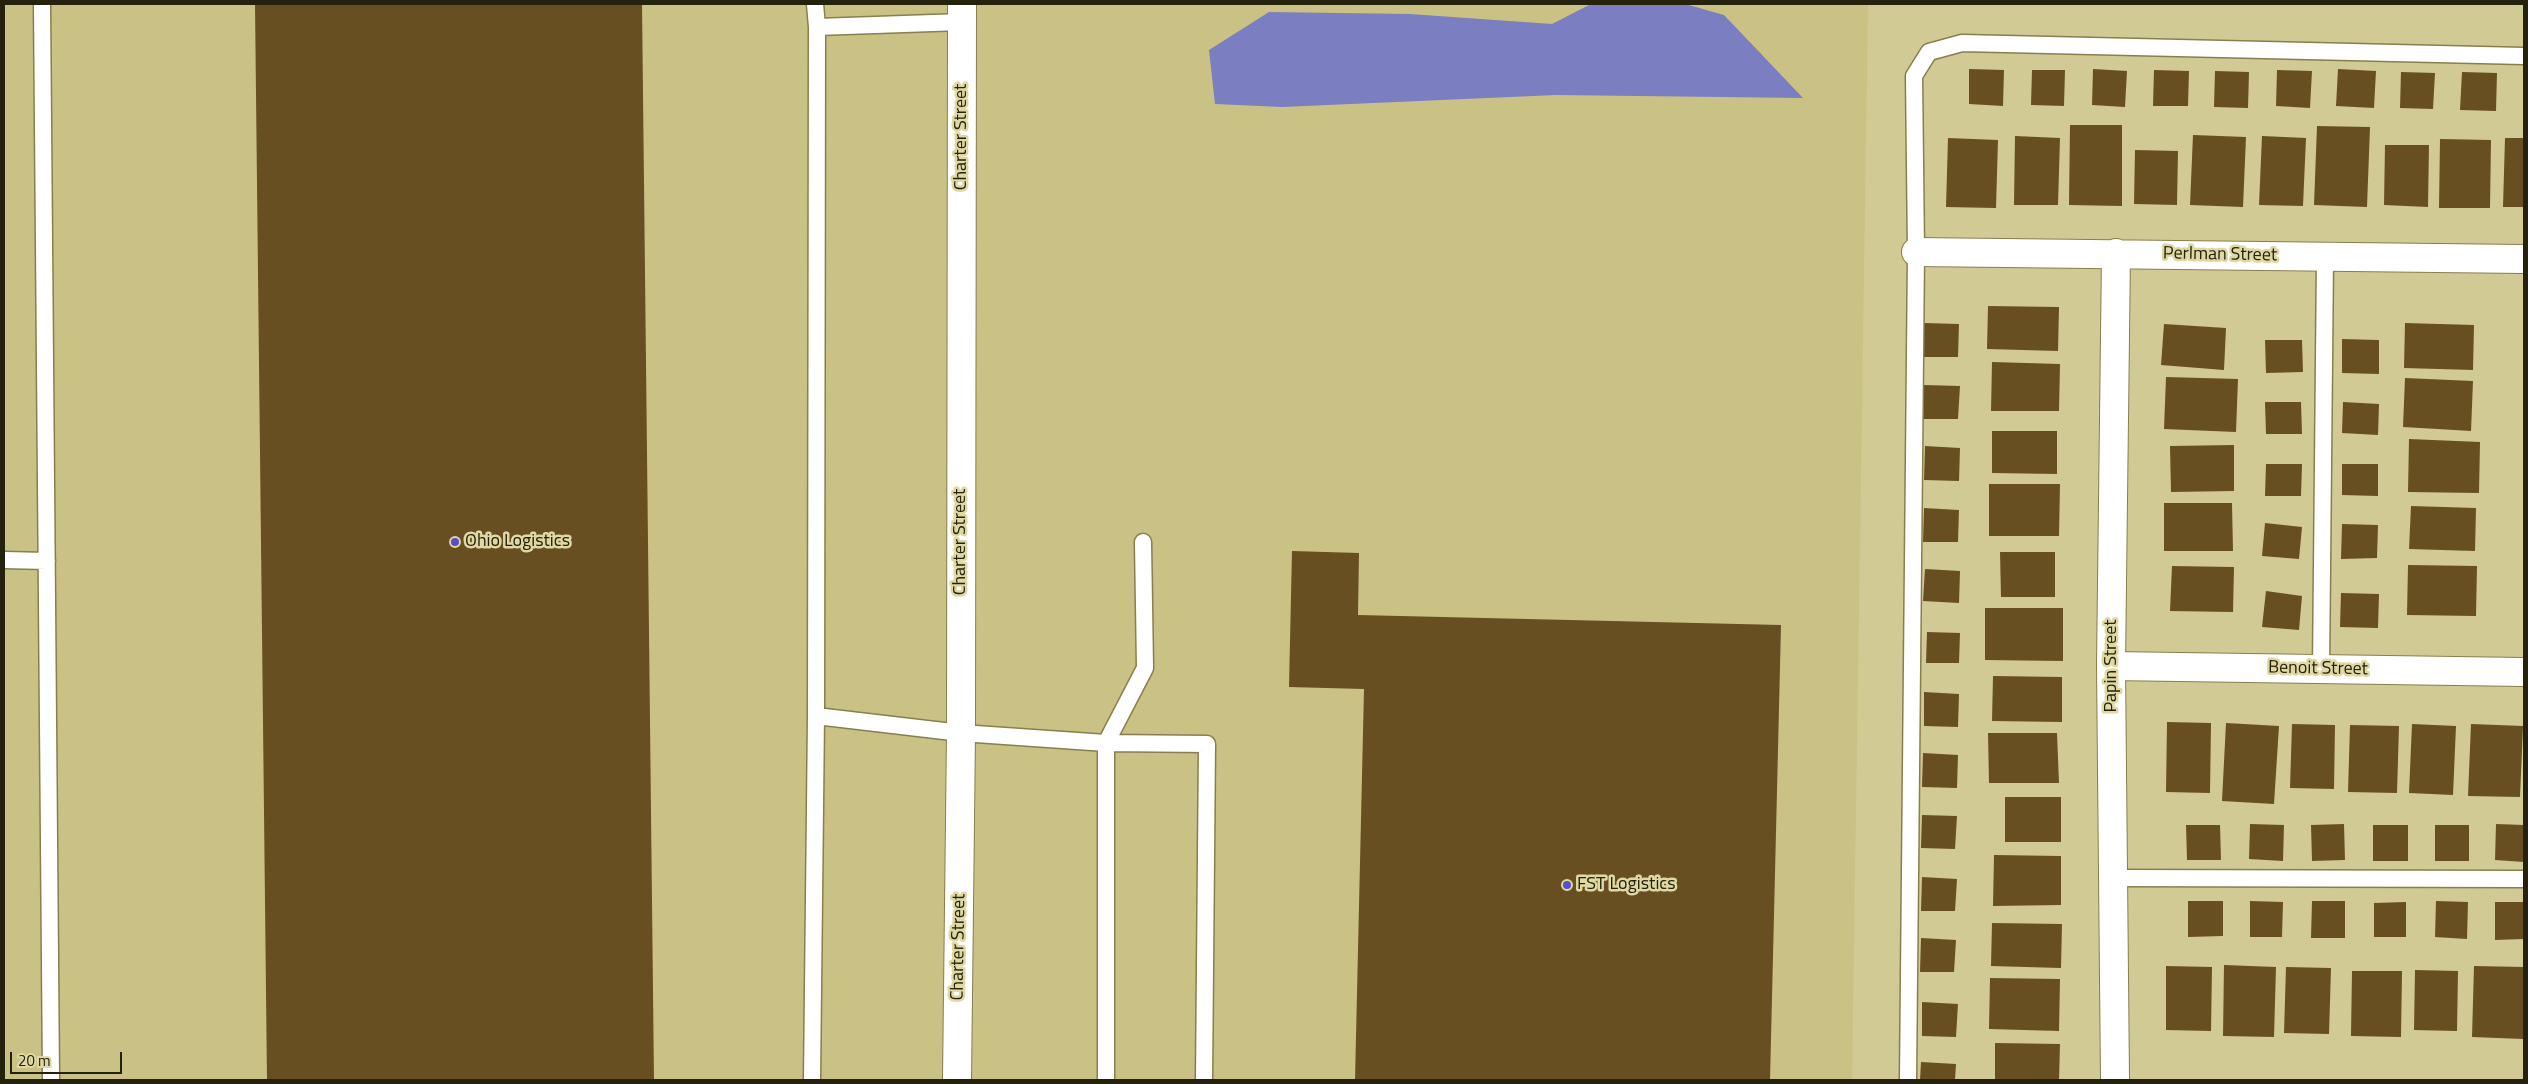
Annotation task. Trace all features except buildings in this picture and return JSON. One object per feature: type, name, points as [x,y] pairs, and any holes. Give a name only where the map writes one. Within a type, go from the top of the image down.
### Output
[{"type":"street","name":"Charter Street","points":[[958,1080],[961,733],[962,13]]},
{"type":"street","name":"Perlman Street","points":[[1916,252],[2116,252],[2524,259]]},
{"type":"street","name":"Papin Street","points":[[2115,1080],[2111,666],[2116,252]]},
{"type":"street","name":"Benoit Street","points":[[2111,666],[2524,672]]},
{"type":"lane","points":[[42,4],[51,1080]]},
{"type":"lane","points":[[812,1080],[816,716],[817,26],[815,4]]},
{"type":"lane","points":[[817,26],[962,13]]},
{"type":"lane","points":[[1908,1080],[1916,252],[1914,76],[1929,52],[1962,43],[2524,56]]},
{"type":"lane","points":[[2321,670],[2324,257]]},
{"type":"lane","points":[[1106,1080],[1106,743],[1145,668],[1143,542]]},
{"type":"lane","points":[[4,560],[47,560]]},
{"type":"lane","points":[[816,716],[961,733],[1106,743],[1207,744],[1204,1080]]},
{"type":"lane","points":[[2113,878],[2524,879]]},
{"type":"shaded area","points":[[4,4],[1868,4],[1852,1080],[4,1080]]},
{"type":"water","points":[[1591,4],[1685,4],[1724,15],[1803,98],[1556,95],[1282,107],[1215,104],[1209,50],[1269,12],[1410,14],[1552,24]]},
{"type":"place","name":"Ohio Logistics","points":[[455,542]]},
{"type":"place","name":"FST Logistics","points":[[1567,885]]}]
